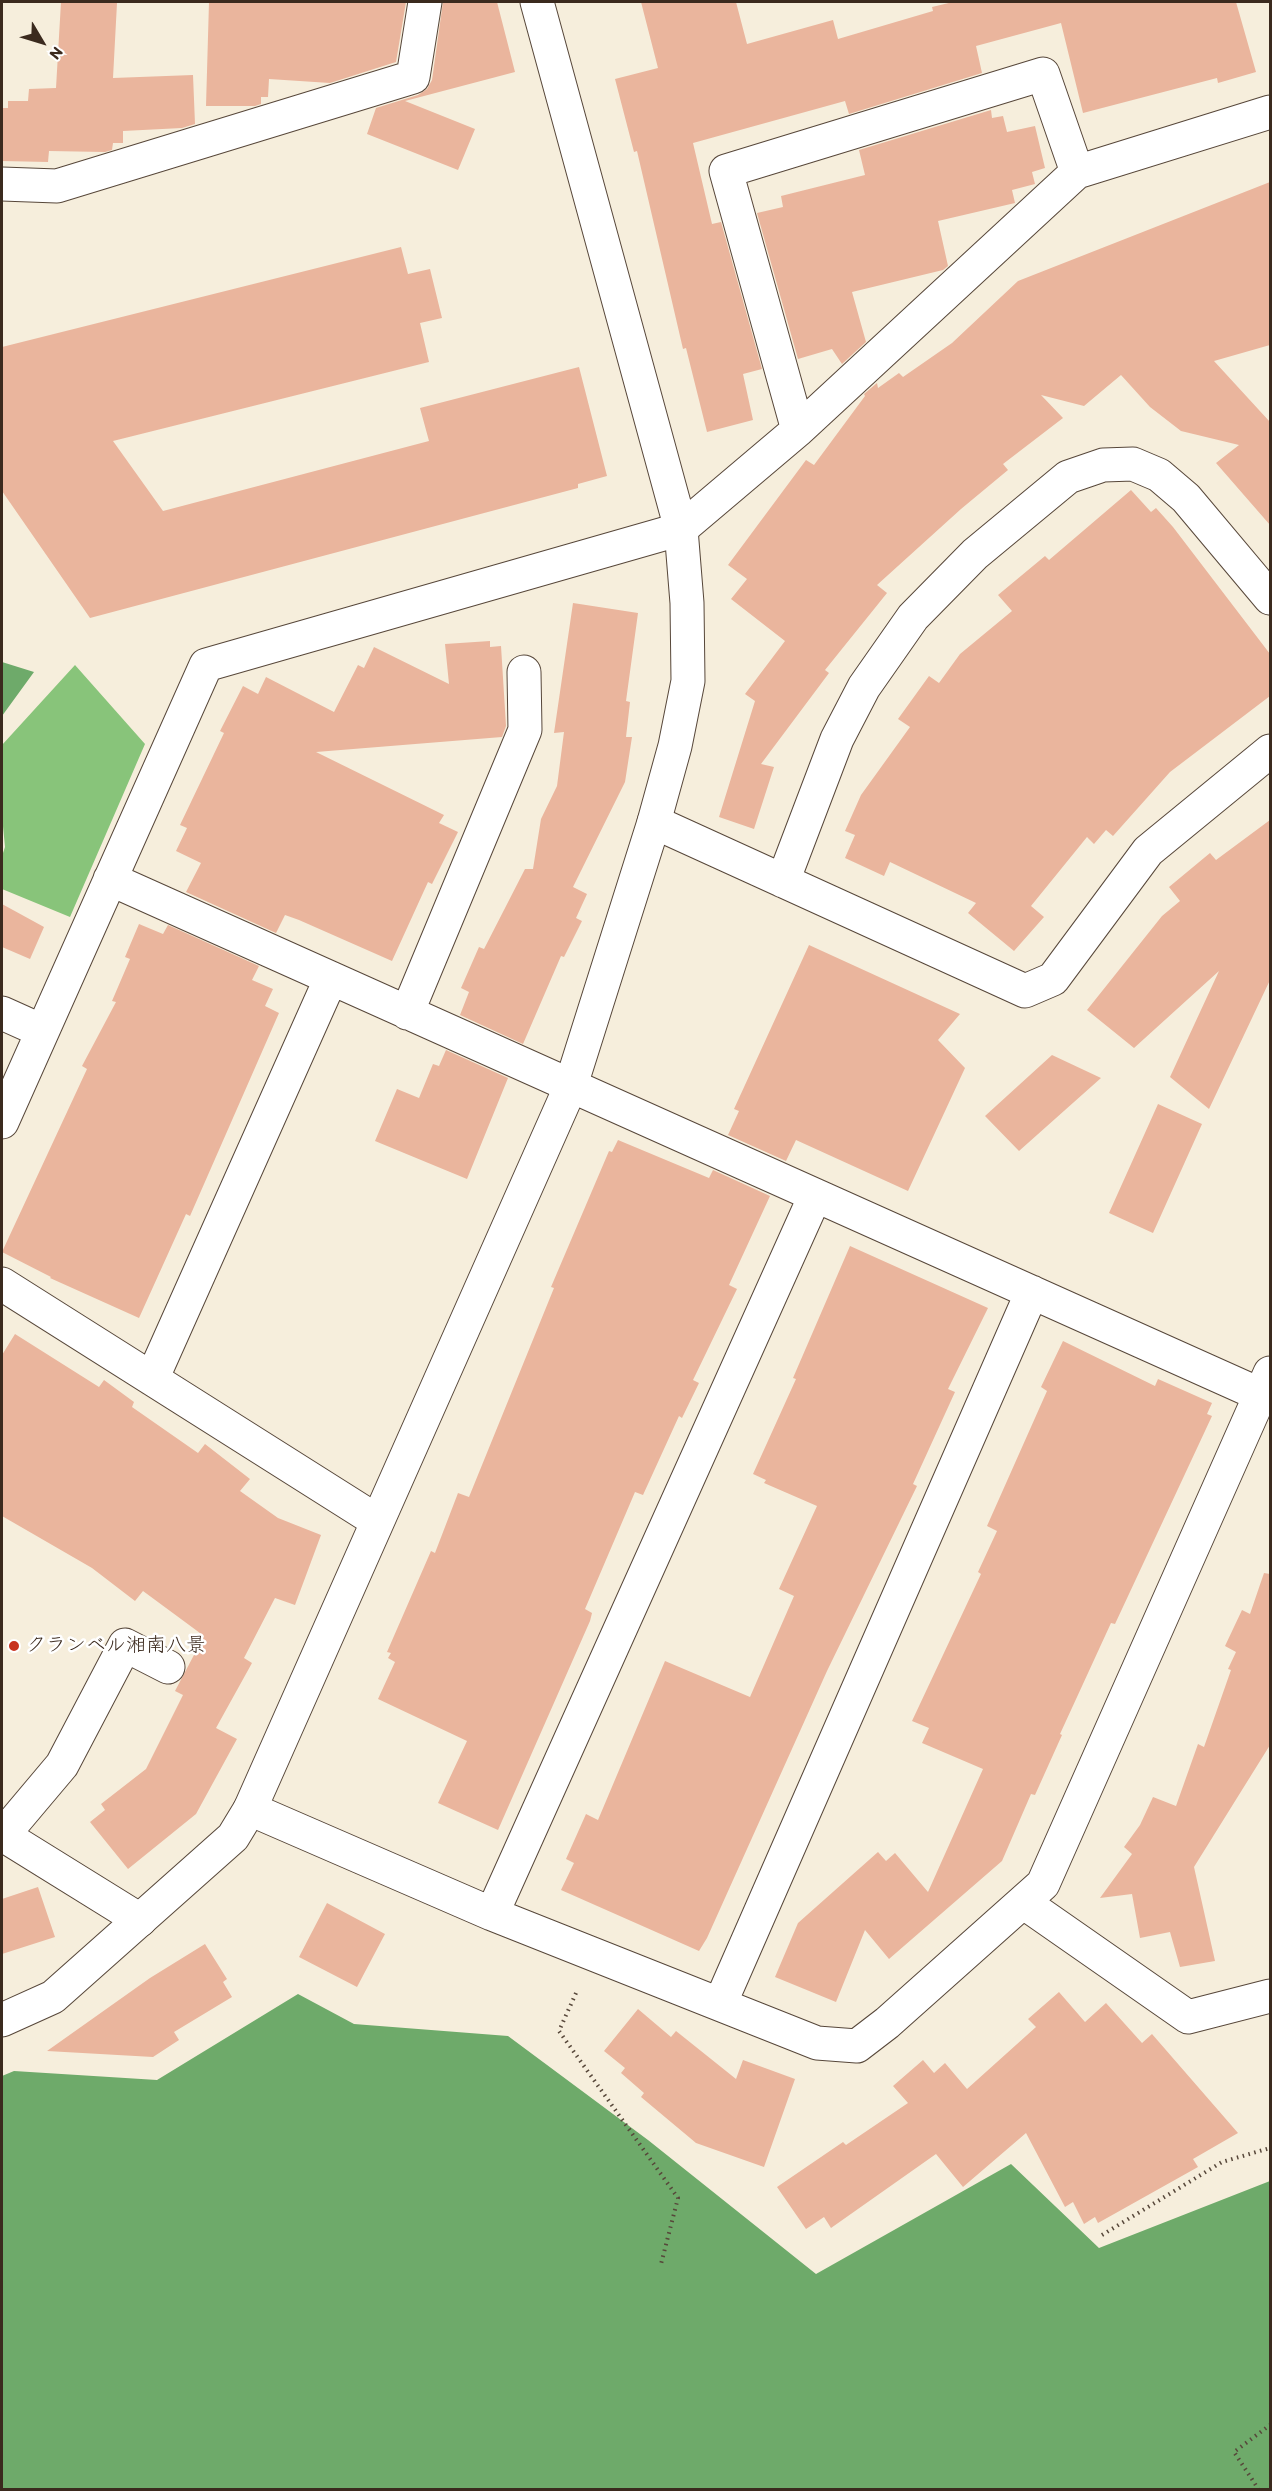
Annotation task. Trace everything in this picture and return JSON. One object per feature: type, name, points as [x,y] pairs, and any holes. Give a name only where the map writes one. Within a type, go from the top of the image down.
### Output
[{"type":"street","points":[[2,184],[57,186],[413,77],[425,2]]},
{"type":"street","points":[[2,2020],[53,1997],[233,1837],[250,1809],[570,1088],[654,822],[675,746],[688,681],[687,603],[681,529],[537,2]]},
{"type":"street","points":[[798,430],[726,171],[1043,74],[1077,172]]},
{"type":"street","points":[[2,1122],[206,665],[681,529],[798,430],[1077,172],[1270,112]]},
{"type":"street","points":[[783,880],[837,739],[864,687],[912,617],[975,554],[1068,477],[1103,465],[1133,464],[1159,475],[1186,498],[1270,598]]},
{"type":"street","points":[[407,1013],[525,730],[524,672]]},
{"type":"street","points":[[654,822],[1025,991],[1053,979],[1148,851],[1270,751]]},
{"type":"street","points":[[110,879],[570,1088],[1032,1292],[1266,1384],[1043,1884],[887,2023],[857,2046],[818,2043],[492,1914],[250,1809]]},
{"type":"street","points":[[152,1379],[331,978]]},
{"type":"street","points":[[2,1013],[42,1031]]},
{"type":"street","points":[[492,1914],[815,1196]]},
{"type":"street","points":[[2,1284],[377,1521]]},
{"type":"street","points":[[720,2004],[1032,1292]]},
{"type":"street","points":[[140,1920],[3,1835],[62,1765],[125,1645],[168,1667]]},
{"type":"street","points":[[1023,1902],[1188,2017],[1270,1996]]},
{"type":"path","points":[[559,2031],[678,2198],[661,2264]]},
{"type":"path","points":[[1102,2235],[1222,2162],[1270,2148]]},
{"type":"path","points":[[1260,2490],[1234,2452],[1270,2425]]},
{"type":"green space","points":[[2,662],[34,672],[2,716]]},
{"type":"green space","points":[[75,665],[145,744],[70,917],[2,889],[2,856],[5,847],[2,816],[2,745]]},
{"type":"green space","points":[[298,1994],[354,2024],[508,2036],[648,2140],[816,2274],[1011,2164],[1099,2248],[1270,2181],[1270,2489],[2,2489],[2,2076],[14,2071],[157,2080]]},
{"type":"building","points":[[61,2],[117,3],[113,78],[193,75],[195,124],[182,128],[123,131],[123,143],[113,143],[112,150],[105,152],[49,151],[48,162],[2,161],[2,108],[8,108],[8,101],[28,101],[29,89],[56,88]]},
{"type":"building","points":[[209,2],[406,2],[396,62],[330,83],[269,79],[268,97],[261,97],[261,104],[206,106]]},
{"type":"building","points":[[443,2],[497,2],[515,72],[405,101],[475,129],[458,170],[367,134],[376,108],[418,95],[427,89],[432,80]]},
{"type":"building","points":[[641,2],[736,2],[747,44],[833,20],[838,39],[933,11],[932,7],[953,2],[1236,2],[1256,72],[1218,83],[1217,78],[1083,113],[1061,23],[976,46],[982,73],[849,114],[845,101],[693,143],[712,224],[721,222],[762,369],[743,374],[753,420],[707,432],[686,348],[683,349],[637,151],[634,152],[615,79],[658,68]]},
{"type":"building","points":[[991,110],[992,118],[1003,116],[1007,132],[1035,126],[1045,168],[1032,172],[1035,184],[1012,190],[1015,203],[938,221],[948,266],[943,270],[852,292],[866,342],[842,364],[832,349],[798,359],[757,213],[783,207],[781,196],[865,175],[859,150]]},
{"type":"building","points":[[1270,182],[1270,345],[1214,361],[1270,422],[1270,525],[1216,463],[1239,445],[1181,431],[1150,407],[1121,375],[1084,406],[1041,395],[1063,418],[1003,464],[1008,470],[877,585],[887,593],[825,670],[829,673],[761,764],[774,767],[754,829],[719,817],[755,701],[745,694],[785,641],[731,599],[747,579],[728,565],[806,460],[814,465],[865,396],[864,394],[877,383],[878,388],[899,373],[903,377],[952,343],[1018,281]]},
{"type":"building","points":[[401,247],[408,274],[430,269],[442,318],[420,323],[429,362],[113,441],[163,511],[429,441],[420,408],[579,367],[607,476],[578,484],[578,488],[90,618],[2,491],[2,347]]},
{"type":"building","points":[[1131,490],[1151,512],[1156,508],[1173,527],[1270,654],[1270,696],[1170,772],[1113,836],[1106,830],[1094,844],[1087,837],[1031,906],[1044,917],[1014,951],[968,913],[976,903],[890,862],[884,876],[845,858],[855,835],[845,831],[861,795],[910,727],[898,719],[929,676],[939,683],[960,654],[1012,611],[998,595],[1045,556],[1049,560]]},
{"type":"building","points":[[573,603],[638,613],[626,701],[630,702],[626,737],[632,737],[625,782],[573,887],[587,894],[576,918],[582,921],[564,957],[561,956],[523,1044],[460,1015],[469,992],[461,988],[479,947],[484,949],[525,869],[533,869],[541,819],[557,786],[564,732],[554,733]]},
{"type":"building","points":[[490,641],[490,647],[501,646],[506,726],[502,737],[316,752],[444,815],[439,823],[458,832],[432,884],[428,882],[392,961],[285,915],[276,933],[186,892],[201,863],[176,851],[187,828],[180,825],[224,733],[220,731],[243,686],[258,694],[266,677],[334,712],[358,665],[364,668],[374,647],[449,684],[445,644]]},
{"type":"building","points":[[1270,820],[1270,980],[1209,1109],[1170,1077],[1219,971],[1134,1048],[1087,1010],[1162,916],[1180,901],[1169,887],[1210,853],[1216,860]]},
{"type":"building","points":[[2,904],[44,927],[30,959],[2,947]]},
{"type":"building","points":[[139,924],[163,934],[168,925],[259,966],[252,980],[273,989],[265,1006],[279,1013],[190,1216],[186,1214],[139,1318],[50,1278],[2,1252],[87,1069],[82,1066],[116,1002],[112,1001],[130,959],[125,957]]},
{"type":"building","points":[[809,945],[960,1014],[938,1040],[965,1068],[908,1191],[796,1140],[786,1161],[728,1135],[739,1111],[734,1109]]},
{"type":"building","points":[[446,1050],[508,1078],[467,1179],[375,1141],[397,1089],[419,1098],[433,1064],[439,1066]]},
{"type":"building","points":[[1052,1055],[1101,1078],[1019,1151],[985,1116]]},
{"type":"building","points":[[1158,1104],[1202,1124],[1153,1233],[1109,1213]]},
{"type":"building","points":[[618,1140],[709,1178],[713,1170],[770,1196],[729,1285],[737,1289],[693,1380],[699,1383],[682,1418],[679,1416],[643,1495],[635,1492],[585,1609],[592,1613],[590,1621],[498,1830],[438,1803],[467,1741],[378,1699],[395,1662],[388,1658],[391,1653],[387,1652],[431,1551],[435,1553],[458,1493],[469,1497],[554,1288],[551,1287],[609,1151],[612,1152]]},
{"type":"building","points":[[850,1246],[988,1308],[948,1389],[955,1392],[913,1484],[917,1486],[827,1671],[707,1938],[699,1951],[561,1890],[574,1863],[566,1859],[586,1814],[598,1820],[665,1661],[750,1697],[794,1596],[779,1589],[817,1506],[764,1483],[766,1480],[753,1474],[796,1379],[793,1378]]},
{"type":"building","points":[[15,1334],[99,1387],[104,1380],[134,1402],[132,1407],[198,1453],[205,1444],[250,1479],[240,1491],[278,1518],[321,1535],[295,1605],[275,1598],[244,1658],[252,1663],[216,1728],[237,1739],[196,1814],[128,1869],[90,1822],[105,1810],[101,1804],[146,1769],[183,1695],[175,1691],[204,1636],[143,1591],[135,1601],[92,1568],[2,1516],[2,1355]]},
{"type":"building","points":[[1063,1341],[1155,1386],[1158,1379],[1212,1403],[1207,1414],[1212,1416],[1115,1624],[1111,1623],[1035,1795],[1031,1794],[1002,1861],[889,1959],[865,1930],[836,2002],[775,1977],[798,1923],[878,1852],[886,1861],[895,1853],[928,1892],[983,1769],[922,1743],[929,1728],[912,1721],[981,1574],[978,1572],[997,1531],[987,1526],[1047,1391],[1041,1387]]},
{"type":"building","points":[[1264,1573],[1270,1574],[1270,1745],[1194,1867],[1215,1961],[1180,1967],[1170,1932],[1140,1938],[1132,1894],[1100,1898],[1132,1854],[1124,1847],[1140,1825],[1153,1797],[1176,1806],[1198,1744],[1204,1747],[1231,1670],[1228,1669],[1236,1652],[1225,1646],[1242,1610],[1250,1614]]},
{"type":"building","points":[[38,1887],[55,1937],[2,1954],[2,1899]]},
{"type":"building","points":[[327,1903],[385,1934],[357,1987],[299,1957]]},
{"type":"building","points":[[205,1944],[227,1979],[223,1982],[232,1997],[174,2032],[179,2040],[153,2057],[47,2051],[150,1978]]},
{"type":"building","points":[[1059,1992],[1085,2022],[1106,2003],[1142,2043],[1152,2034],[1238,2133],[1193,2159],[1198,2167],[1098,2223],[1095,2217],[1084,2224],[1073,2202],[1065,2207],[1026,2133],[963,2187],[936,2154],[831,2228],[824,2217],[806,2229],[777,2187],[843,2142],[846,2145],[908,2103],[893,2086],[923,2060],[934,2073],[945,2063],[967,2089],[1036,2027],[1028,2019]]},
{"type":"building","points":[[638,2009],[671,2037],[676,2031],[736,2079],[743,2060],[795,2079],[764,2167],[696,2143],[641,2097],[644,2093],[621,2073],[625,2068],[604,2051]]},
{"type":"place","name":"クランベル湘南八景","points":[[14,1646]]}]
